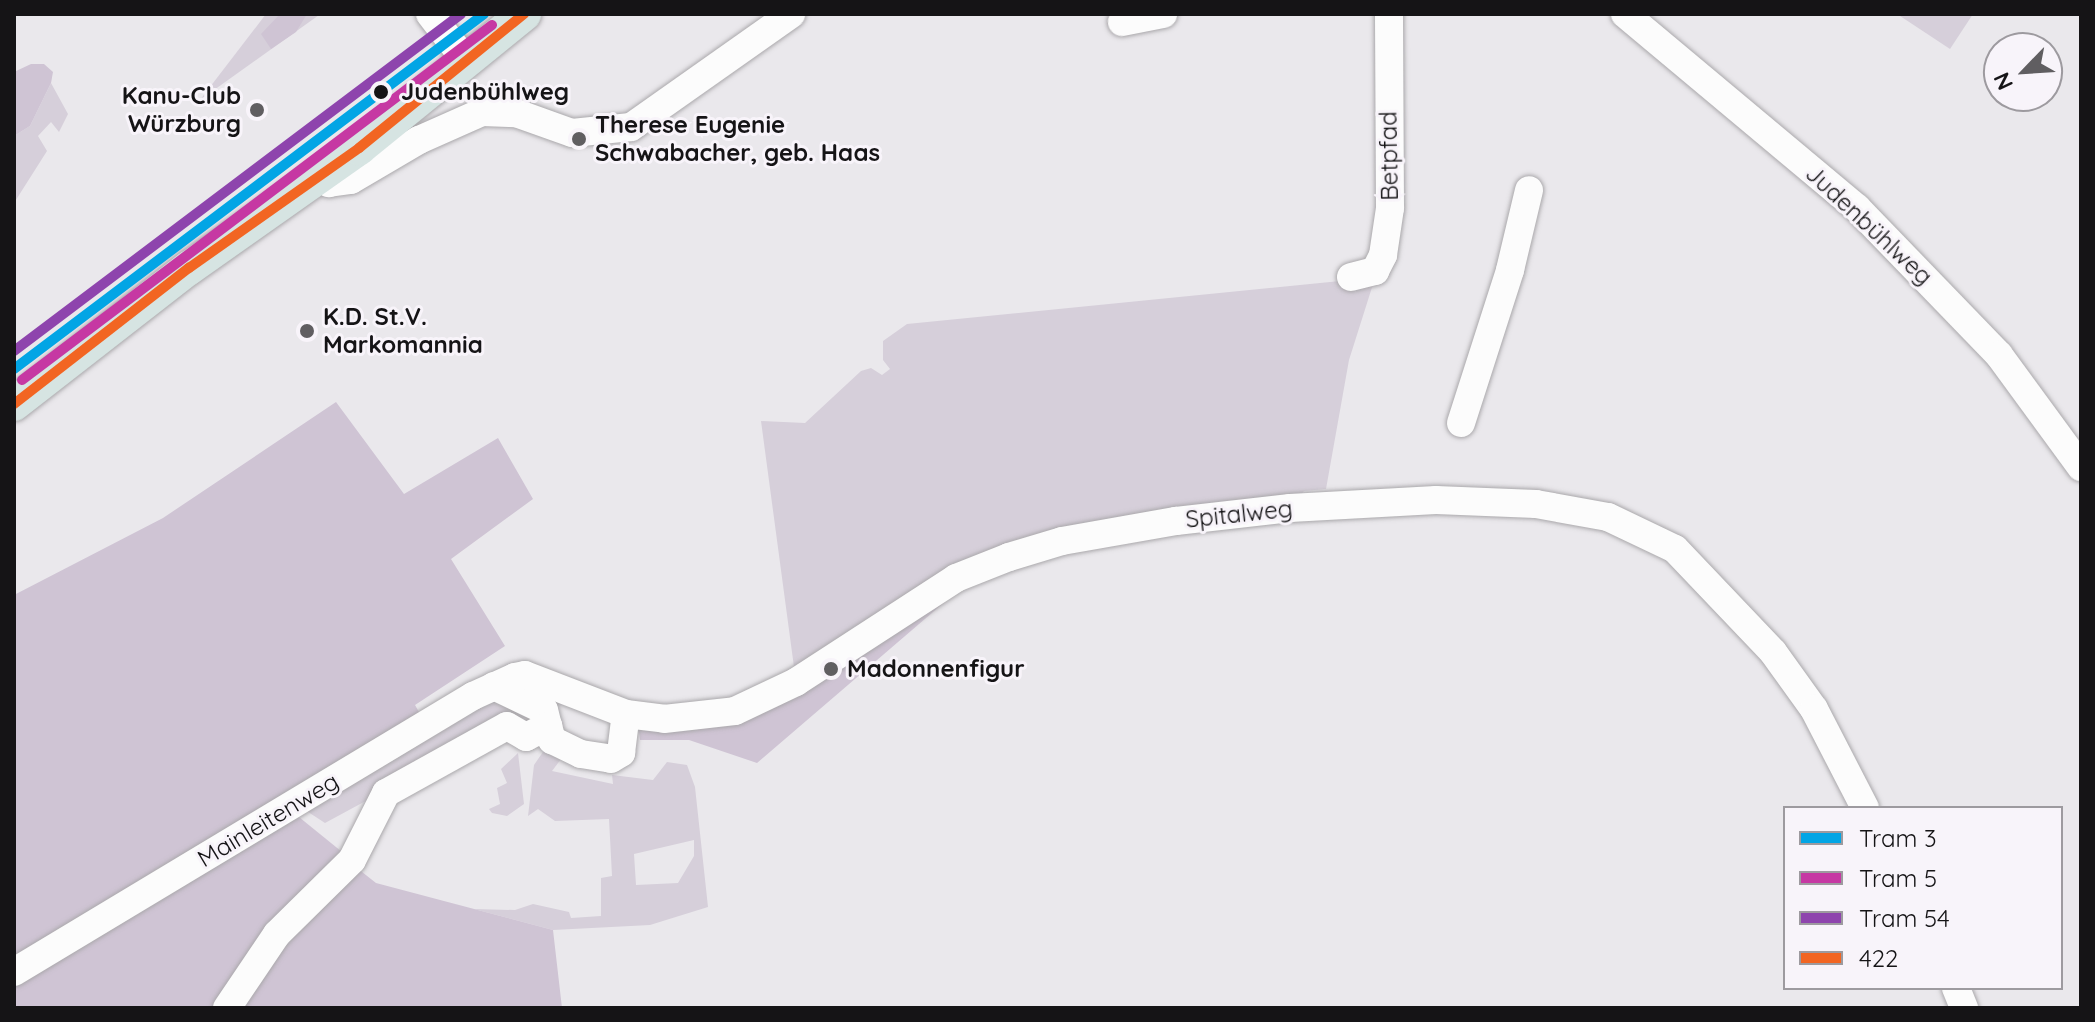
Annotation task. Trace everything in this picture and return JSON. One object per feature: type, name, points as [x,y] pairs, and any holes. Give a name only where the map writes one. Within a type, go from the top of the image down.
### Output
[{"type":"main road","points":[[14,404],[189,268],[322,175],[524,14]]},
{"type":"street","points":[[430,14],[466,61]]},
{"type":"street","points":[[322,175],[329,183],[351,180],[419,140],[482,112],[516,113],[572,133],[631,127],[791,14]]},
{"type":"street","points":[[1122,22],[1163,14]]},
{"type":"street","name":"Betpfad","points":[[1351,277],[1375,271],[1383,255],[1390,208],[1389,14]]},
{"type":"street","name":"Judenbühlweg","points":[[1625,14],[1857,208],[1999,355],[2081,467]]},
{"type":"street","points":[[1461,423],[1510,270],[1529,190]]},
{"type":"street","name":"Spitalweg","points":[[525,675],[626,714],[664,719],[735,711],[796,682],[956,578],[1062,541],[1176,521],[1372,502],[1536,504],[1608,517],[1675,549],[1773,652],[1814,709],[1864,806]]},
{"type":"street","name":"Mainleitenweg","points":[[14,972],[494,686],[525,675]]},
{"type":"street","points":[[494,686],[544,710],[552,740],[581,754],[611,759],[621,753],[626,714]]},
{"type":"street","points":[[227,1008],[277,934],[352,860],[386,793],[496,729],[507,726],[526,737],[548,726]]},
{"type":"shaded area","points":[[266,14],[319,15],[200,100]]},
{"type":"shaded area","points":[[280,14],[307,14],[296,32],[271,49],[261,34]]},
{"type":"shaded area","points":[[1897,14],[1973,14],[1950,49]]},
{"type":"shaded area","points":[[31,64],[44,64],[53,72],[51,83],[30,126],[14,136],[14,72]]},
{"type":"shaded area","points":[[51,83],[68,114],[59,132],[51,122],[38,136],[47,151],[14,203],[14,136],[30,126]]},
{"type":"shaded area","points":[[1350,280],[1356,293],[1353,280],[1374,281],[1349,360],[1326,489],[1304,491],[1290,508],[1009,557],[796,682],[761,421],[805,423],[861,371],[871,368],[882,375],[890,369],[883,360],[883,341],[907,324]]},
{"type":"shaded area","points":[[336,402],[404,494],[498,438],[533,499],[451,559],[505,646],[415,705],[423,719],[14,963],[14,595],[163,518]]},
{"type":"shaded area","points":[[954,594],[757,763],[689,740],[640,740],[638,722],[712,714]]},
{"type":"shaded area","points":[[491,694],[531,718],[519,718],[325,823],[299,806]]},
{"type":"shaded area","points":[[545,749],[561,759],[552,771],[613,784],[612,775],[653,780],[667,762],[687,765],[695,787],[708,907],[650,925],[553,930],[474,909],[515,910],[533,904],[569,912],[571,918],[601,916],[601,878],[612,876],[609,819],[555,821],[538,809],[528,816],[534,765]],"holes":[[[694,840],[694,856],[678,883],[636,885],[634,854]]]},
{"type":"shaded area","points":[[518,753],[524,804],[507,816],[492,813],[489,809],[500,804],[497,788],[507,783],[501,769]]},
{"type":"shaded area","points":[[294,813],[352,860],[227,1008],[14,1008],[14,980]]},
{"type":"shaded area","points":[[357,868],[376,883],[553,930],[562,1008],[237,1008],[283,943]]},
{"type":"tram line","name":"54","points":[[14,351],[461,14]]},
{"type":"tram line","name":"3","points":[[14,369],[484,14]]},
{"type":"tram line","name":"5","points":[[22,380],[492,25]]},
{"type":"transit line","name":"422","points":[[14,404],[189,268],[359,148],[524,14]]},
{"type":"place","name":"Judenbühlweg","points":[[381,92]]},
{"type":"place","name":"Kanu-Club Würzburg","points":[[257,110]]},
{"type":"place","name":"Therese Eugenie Schwabacher, geb. Haas","points":[[579,139]]},
{"type":"place","name":"K.D. St.V. Markomannia","points":[[307,331]]},
{"type":"place","name":"Madonnenfigur","points":[[831,669]]}]
